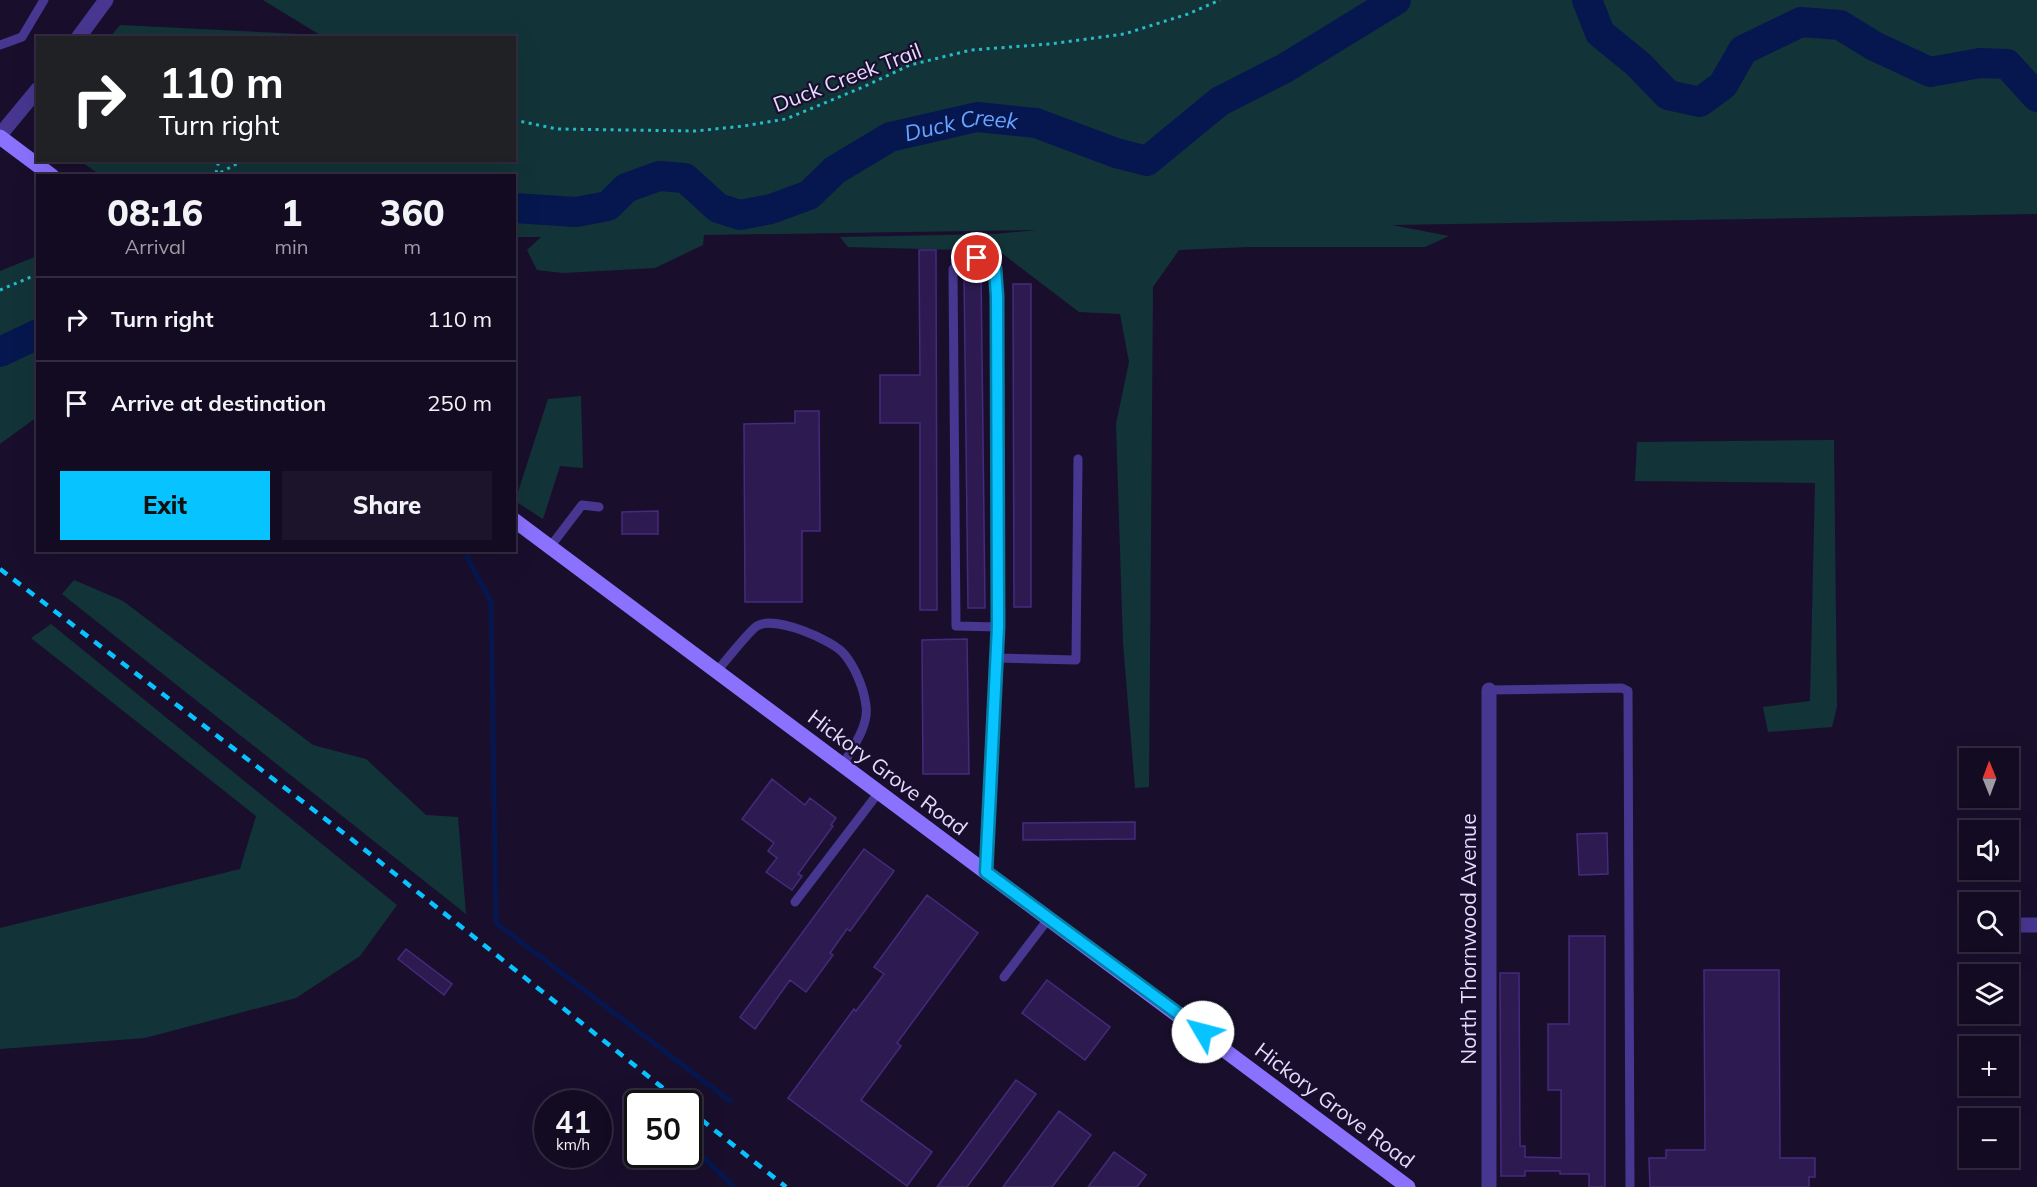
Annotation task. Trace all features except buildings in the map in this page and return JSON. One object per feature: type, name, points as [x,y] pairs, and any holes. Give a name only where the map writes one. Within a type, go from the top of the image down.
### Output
[{"type":"main road","points":[[0,136],[49,174]]},
{"type":"main road","name":"Hickory Grove Road","points":[[516,522],[1408,1187]]},
{"type":"street","points":[[79,36],[106,0]]},
{"type":"street","points":[[0,136],[36,91]]},
{"type":"street","name":"North Thornwood Avenue","points":[[1489,690],[1490,1187]]},
{"type":"street","points":[[2019,925],[2037,925]]},
{"type":"lane","points":[[0,45],[22,37],[44,0]]},
{"type":"lane","points":[[986,872],[998,627],[997,296],[995,269],[977,258],[961,260],[953,268],[956,626],[998,627]]},
{"type":"lane","points":[[997,658],[1076,660],[1078,459]]},
{"type":"lane","points":[[550,547],[582,505],[599,507]]},
{"type":"lane","points":[[717,671],[757,626],[771,622],[809,632],[844,653],[859,680],[867,708],[862,729],[843,765]]},
{"type":"lane","points":[[1489,690],[1622,688],[1628,691],[1630,1187]]},
{"type":"lane","points":[[795,902],[879,792]]},
{"type":"lane","points":[[1004,977],[1049,918]]},
{"type":"path","name":"Duck Creek Trail","points":[[516,120],[557,129],[695,131],[786,119],[910,65],[971,50],[1050,44],[1124,34],[1188,14],[1220,0]]},
{"type":"path","points":[[217,174],[240,162]]},
{"type":"path","points":[[0,290],[36,275]]},
{"type":"green space","points":[[263,0],[2037,0],[2037,214],[1392,225],[1449,236],[1425,247],[1247,247],[1179,250],[1153,287],[1149,787],[1135,788],[1123,643],[1116,424],[1129,362],[1120,314],[1079,312],[999,251],[848,247],[840,237],[995,234],[1037,230],[704,235],[703,245],[655,268],[563,273],[537,270],[527,250],[541,237],[516,237],[516,174],[99,174],[81,162],[516,162],[516,36],[111,36],[120,25],[320,35]]},
{"type":"green space","points":[[36,256],[36,418],[0,444],[0,271]]},
{"type":"green space","points":[[581,396],[583,468],[560,466],[543,519],[516,502],[516,498],[548,399]]},
{"type":"green space","points":[[1834,440],[1837,707],[1832,727],[1768,732],[1763,707],[1810,701],[1815,483],[1635,481],[1637,442]]},
{"type":"green space","points":[[74,580],[123,601],[313,745],[366,759],[426,815],[458,817],[466,914],[62,594]]},
{"type":"green space","points":[[51,624],[397,905],[360,956],[296,998],[145,1038],[0,1049],[0,928],[240,869],[256,816],[31,638]]},
{"type":"waterway","name":"Duck Creek","points":[[516,208],[576,212],[608,206],[626,188],[659,176],[685,178],[718,208],[740,215],[771,209],[809,195],[835,170],[890,137],[977,117],[1036,123],[1116,153],[1147,161],[1220,101],[1285,68],[1396,0]]},
{"type":"waterway","name":"Duck Creek","points":[[1587,0],[1600,33],[1638,64],[1668,95],[1700,102],[1723,85],[1743,50],[1801,22],[1840,25],[1874,46],[1930,72],[1980,63],[2007,64],[2037,97]]},
{"type":"waterway","name":"Duck Creek","points":[[0,352],[36,335]]},
{"type":"waterway","points":[[467,557],[491,602],[496,923],[730,1101]]},
{"type":"waterway","points":[[702,1156],[734,1187]]},
{"type":"railway","points":[[0,569],[350,838],[665,1090]]},
{"type":"railway","points":[[702,1120],[786,1187]]},
{"type":"route","points":[[977,258],[995,269],[997,296],[998,627],[986,872],[1203,1032]]}]
